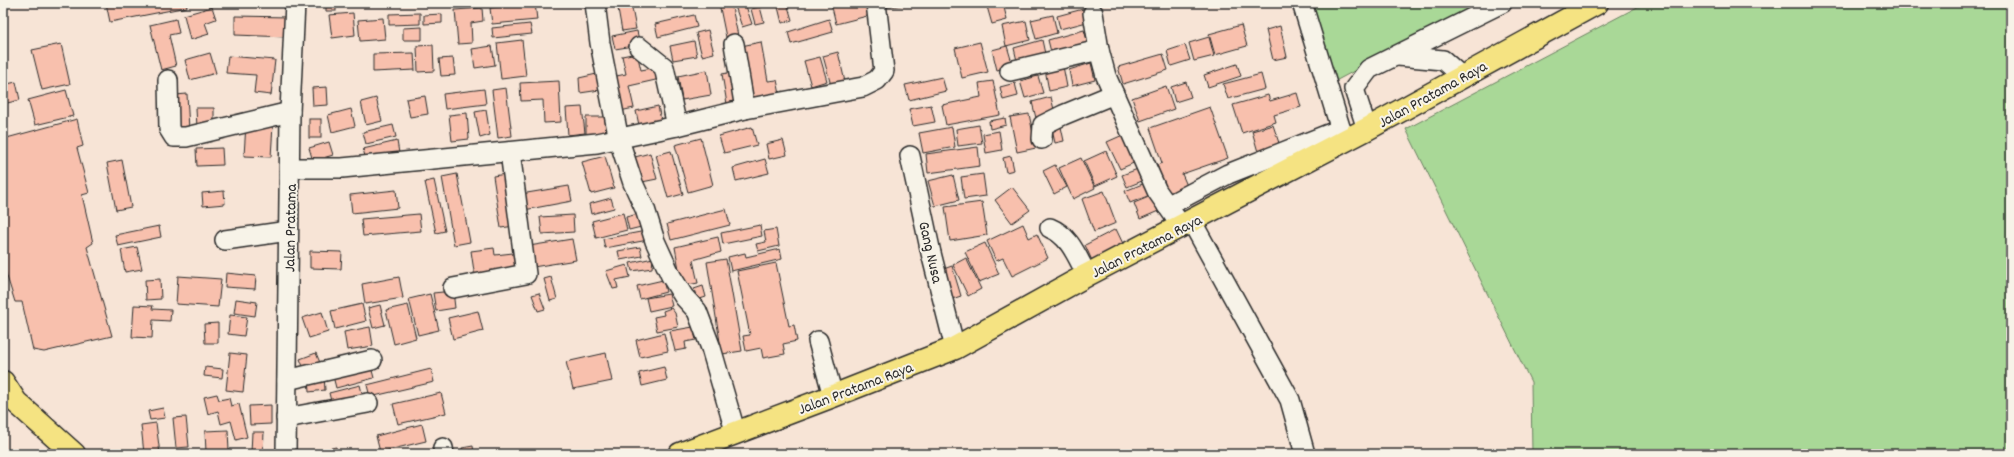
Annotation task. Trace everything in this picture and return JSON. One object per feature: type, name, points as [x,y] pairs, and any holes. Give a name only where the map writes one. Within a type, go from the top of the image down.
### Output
[{"type":"main road","name":"Jalan Pratama Raya","points":[[680,454],[736,434],[955,348],[1087,275],[1187,224],[1343,135],[1367,129],[1597,3]]},
{"type":"main road","points":[[3,382],[16,402],[74,454]]},
{"type":"street","name":"Jalan Pratama","points":[[286,454],[290,112],[294,3]]},
{"type":"street","points":[[595,3],[600,43],[619,140],[633,183],[645,209],[655,241],[671,276],[684,297],[696,311],[703,328],[711,348],[736,434]]},
{"type":"street","points":[[290,168],[342,168],[619,140],[746,109],[863,87],[877,80],[884,71],[876,3]]},
{"type":"street","points":[[1167,206],[1228,174],[1343,135],[1302,3]]},
{"type":"street","points":[[1367,129],[1354,89],[1369,69],[1502,3]]},
{"type":"street","points":[[1093,13],[1099,50],[1106,76],[1157,191],[1167,206],[1187,224],[1290,400],[1305,454]]},
{"type":"street","points":[[734,44],[746,109]]},
{"type":"street","points":[[640,47],[664,67],[677,126]]},
{"type":"street","points":[[1010,71],[1099,50]]},
{"type":"street","points":[[1396,56],[1443,60],[1462,77]]},
{"type":"street","points":[[168,80],[169,129],[174,137],[186,137],[290,112]]},
{"type":"street","points":[[1042,139],[1043,125],[1114,94]]},
{"type":"street","points":[[453,288],[526,274],[510,152]]},
{"type":"street","name":"Gang Nusa","points":[[910,156],[931,253],[955,348]]},
{"type":"street","points":[[1050,228],[1061,233],[1068,241],[1087,275]]},
{"type":"street","points":[[225,240],[288,231]]},
{"type":"street","points":[[818,341],[833,396]]},
{"type":"street","points":[[287,380],[372,360]]},
{"type":"street","points":[[286,418],[368,403]]},
{"type":"green space","points":[[1303,3],[1482,3],[1326,86]]},
{"type":"green space","points":[[1645,3],[2011,3],[2011,454],[1532,454],[1531,382],[1406,129]]},
{"type":"building","points":[[106,3],[186,3],[187,7],[110,22]]},
{"type":"building","points":[[326,3],[336,3],[336,11],[326,11]]},
{"type":"building","points":[[535,3],[537,20],[492,24],[490,8]]},
{"type":"building","points":[[617,3],[631,3],[636,29],[622,31]]},
{"type":"building","points":[[651,3],[667,3],[652,7]]},
{"type":"building","points":[[670,3],[683,3],[671,6]]},
{"type":"building","points":[[719,3],[731,3],[739,40],[727,42]]},
{"type":"building","points":[[734,3],[745,3],[752,24],[742,27]]},
{"type":"building","points":[[777,3],[787,3],[792,20],[782,23]]},
{"type":"building","points":[[831,3],[869,3],[871,15],[836,24]]},
{"type":"building","points":[[882,3],[914,3],[883,8]]},
{"type":"building","points":[[986,3],[1003,3],[1007,20],[992,24]]},
{"type":"building","points":[[212,7],[216,19],[205,23],[209,34],[190,40],[184,15]]},
{"type":"building","points":[[760,7],[764,22],[755,24],[751,9]]},
{"type":"building","points":[[482,8],[483,21],[471,23],[472,43],[458,44],[455,10]]},
{"type":"building","points":[[1083,9],[1087,22],[1060,29],[1057,16]]},
{"type":"building","points":[[353,13],[355,35],[332,38],[329,15]]},
{"type":"building","points":[[420,13],[420,24],[389,25],[389,14]]},
{"type":"building","points":[[442,14],[442,23],[424,24],[424,15]]},
{"type":"building","points":[[694,15],[697,27],[658,37],[655,24]]},
{"type":"building","points":[[1053,15],[1057,33],[1036,39],[1031,20]]},
{"type":"building","points":[[235,16],[288,17],[287,37],[235,35]]},
{"type":"building","points":[[383,18],[385,39],[360,41],[358,20]]},
{"type":"building","points":[[176,19],[179,33],[169,35],[176,66],[161,70],[150,25]]},
{"type":"building","points":[[829,19],[833,32],[791,44],[788,32]]},
{"type":"building","points":[[1026,21],[1030,40],[1006,46],[1002,26]]},
{"type":"building","points":[[530,24],[532,34],[493,38],[492,28]]},
{"type":"building","points":[[1241,25],[1247,46],[1215,55],[1209,34]]},
{"type":"building","points":[[1280,26],[1287,57],[1273,60],[1266,30]]},
{"type":"building","points":[[422,27],[422,40],[403,40],[403,28]]},
{"type":"building","points":[[708,30],[714,53],[702,56],[696,33]]},
{"type":"building","points":[[1084,30],[1088,43],[1051,52],[1048,40]]},
{"type":"building","points":[[637,31],[640,45],[615,49],[612,36]]},
{"type":"building","points":[[1209,37],[1214,56],[1194,61],[1189,43]]},
{"type":"building","points":[[522,40],[526,76],[501,79],[497,43]]},
{"type":"building","points":[[1042,40],[1045,54],[1017,61],[1014,48]]},
{"type":"building","points":[[694,41],[697,56],[673,60],[670,46]]},
{"type":"building","points":[[761,42],[768,81],[777,80],[781,99],[752,104],[741,46]]},
{"type":"building","points":[[980,42],[988,72],[962,78],[955,48]]},
{"type":"building","points":[[61,44],[70,84],[42,90],[32,50]]},
{"type":"building","points":[[433,45],[434,71],[418,72],[417,46]]},
{"type":"building","points":[[1185,45],[1190,60],[1171,66],[1167,51]]},
{"type":"building","points":[[492,46],[495,65],[475,68],[472,49]]},
{"type":"building","points":[[1007,46],[1013,66],[997,70],[992,50]]},
{"type":"building","points":[[838,52],[846,86],[832,89],[823,56]]},
{"type":"building","points":[[210,53],[216,73],[190,80],[185,60]]},
{"type":"building","points":[[414,53],[415,70],[373,72],[373,54]]},
{"type":"building","points":[[637,53],[641,70],[658,67],[660,79],[629,86],[634,108],[620,111],[612,77],[626,74],[622,56]]},
{"type":"building","points":[[1163,54],[1168,70],[1123,84],[1118,67]]},
{"type":"building","points":[[228,56],[275,60],[271,95],[254,93],[256,75],[226,73]]},
{"type":"building","points":[[820,57],[827,81],[811,86],[804,61]]},
{"type":"building","points":[[453,58],[455,75],[441,76],[439,59]]},
{"type":"building","points":[[1091,63],[1095,80],[1072,86],[1069,70]]},
{"type":"building","points":[[1237,64],[1241,76],[1208,87],[1204,75]]},
{"type":"building","points":[[1063,66],[1067,87],[1049,91],[1045,69]]},
{"type":"building","points":[[707,70],[711,95],[682,100],[678,76]]},
{"type":"building","points":[[738,71],[743,101],[727,104],[722,74]]},
{"type":"building","points":[[601,73],[600,90],[580,93],[579,78]]},
{"type":"building","points":[[1261,74],[1265,89],[1228,99],[1223,84]]},
{"type":"building","points":[[1038,76],[1043,93],[1025,98],[1020,81]]},
{"type":"building","points":[[942,77],[946,91],[909,100],[905,85]]},
{"type":"building","points":[[559,81],[561,122],[544,123],[543,100],[521,101],[520,83]]},
{"type":"building","points":[[993,81],[1000,115],[946,125],[942,105],[981,97],[979,83]]},
{"type":"building","points":[[16,82],[20,100],[3,104],[3,85]]},
{"type":"building","points":[[1186,82],[1191,97],[1175,102],[1171,87]]},
{"type":"building","points":[[1015,83],[1018,96],[1003,100],[1000,87]]},
{"type":"building","points":[[1166,86],[1174,109],[1140,121],[1132,98]]},
{"type":"building","points":[[327,87],[328,105],[313,106],[312,88]]},
{"type":"building","points":[[506,88],[512,136],[498,138],[492,90]]},
{"type":"building","points":[[484,89],[486,104],[445,109],[443,94]]},
{"type":"building","points":[[66,90],[73,116],[35,125],[28,100]]},
{"type":"building","points":[[1297,93],[1301,107],[1274,115],[1276,122],[1242,133],[1233,105],[1268,95],[1270,101]]},
{"type":"building","points":[[187,94],[189,130],[177,130],[176,95]]},
{"type":"building","points":[[425,96],[428,114],[410,117],[406,99]]},
{"type":"building","points":[[1051,97],[1055,114],[1036,118],[1032,102]]},
{"type":"building","points":[[376,98],[382,121],[366,125],[361,102]]},
{"type":"building","points":[[931,105],[935,122],[913,126],[909,109]]},
{"type":"building","points":[[658,106],[662,125],[640,130],[636,111]]},
{"type":"building","points":[[582,107],[585,133],[568,135],[566,108]]},
{"type":"building","points":[[1210,107],[1228,158],[1182,174],[1188,188],[1168,196],[1157,165],[1162,163],[1150,128]]},
{"type":"building","points":[[196,108],[214,108],[214,127],[197,128]]},
{"type":"building","points":[[351,109],[355,126],[332,132],[328,115]]},
{"type":"building","points":[[486,110],[490,135],[480,138],[475,112]]},
{"type":"building","points":[[467,113],[469,139],[452,141],[449,115]]},
{"type":"building","points":[[1029,114],[1036,148],[1017,152],[1010,117]]},
{"type":"building","points":[[586,117],[605,117],[606,141],[586,141]]},
{"type":"building","points":[[1005,118],[1006,125],[990,129],[989,121]]},
{"type":"building","points":[[77,119],[83,146],[77,148],[89,193],[82,195],[93,243],[87,247],[112,336],[44,352],[33,350],[22,302],[15,302],[3,264],[3,139]]},
{"type":"building","points":[[309,119],[321,119],[321,138],[309,138]]},
{"type":"building","points":[[246,124],[273,125],[271,157],[244,156]]},
{"type":"building","points":[[393,125],[396,137],[366,144],[363,132]]},
{"type":"building","points":[[979,125],[982,143],[958,146],[956,129]]},
{"type":"building","points":[[1273,125],[1280,146],[1258,152],[1252,131]]},
{"type":"building","points":[[752,127],[757,145],[724,153],[719,136]]},
{"type":"building","points":[[952,127],[955,147],[923,153],[919,133]]},
{"type":"building","points":[[1061,127],[1064,141],[1055,143],[1052,129]]},
{"type":"building","points":[[999,131],[1002,150],[986,153],[983,134]]},
{"type":"building","points":[[1125,134],[1138,161],[1120,169],[1107,142]]},
{"type":"building","points":[[701,138],[713,185],[688,192],[675,145]]},
{"type":"building","points":[[783,140],[787,155],[769,159],[766,144]]},
{"type":"building","points":[[397,141],[399,153],[366,160],[363,149]]},
{"type":"building","points":[[329,142],[333,155],[313,161],[309,148]]},
{"type":"building","points":[[978,147],[980,166],[928,173],[926,154]]},
{"type":"building","points":[[222,148],[223,165],[197,166],[196,149]]},
{"type":"building","points":[[671,151],[683,194],[668,198],[656,155]]},
{"type":"building","points":[[1106,151],[1117,176],[1095,186],[1084,161]]},
{"type":"building","points":[[650,153],[657,179],[642,182],[635,157]]},
{"type":"building","points":[[605,156],[614,188],[591,194],[582,162]]},
{"type":"building","points":[[1011,156],[1014,170],[1006,172],[1003,158]]},
{"type":"building","points":[[1081,158],[1095,188],[1073,199],[1059,168]]},
{"type":"building","points":[[765,159],[769,173],[736,181],[733,168]]},
{"type":"building","points":[[122,160],[131,207],[116,210],[107,163]]},
{"type":"building","points":[[1055,165],[1067,187],[1054,194],[1043,171]]},
{"type":"building","points":[[1143,167],[1147,179],[1127,187],[1122,175]]},
{"type":"building","points":[[457,174],[470,242],[454,245],[442,177]]},
{"type":"building","points":[[506,174],[514,226],[501,228],[493,176]]},
{"type":"building","points":[[983,174],[986,196],[964,199],[961,177]]},
{"type":"building","points":[[953,175],[959,200],[935,206],[928,181]]},
{"type":"building","points":[[434,180],[445,231],[436,233],[425,182]]},
{"type":"building","points":[[1145,183],[1150,195],[1130,203],[1125,191]]},
{"type":"building","points":[[569,186],[572,201],[524,210],[521,194]]},
{"type":"building","points":[[1012,187],[1030,210],[1012,223],[995,200]]},
{"type":"building","points":[[396,190],[398,208],[352,213],[350,195]]},
{"type":"building","points":[[224,191],[225,204],[203,206],[202,193]]},
{"type":"building","points":[[1104,191],[1116,223],[1094,232],[1082,199]]},
{"type":"building","points":[[1156,194],[1163,209],[1140,219],[1134,203]]},
{"type":"building","points":[[611,198],[614,208],[591,214],[589,204]]},
{"type":"building","points":[[982,202],[987,235],[950,241],[945,207]]},
{"type":"building","points":[[726,209],[730,225],[671,240],[667,224]]},
{"type":"building","points":[[623,213],[627,230],[596,238],[592,221]]},
{"type":"building","points":[[419,214],[421,231],[363,236],[361,219]]},
{"type":"building","points":[[638,214],[641,227],[629,230],[626,217]]},
{"type":"building","points":[[573,215],[574,232],[542,234],[540,217]]},
{"type":"building","points":[[1023,224],[1029,238],[1037,234],[1048,258],[1012,276],[1003,258],[996,261],[987,241]]},
{"type":"building","points":[[760,225],[762,236],[723,244],[721,233]]},
{"type":"building","points":[[159,226],[161,237],[118,246],[115,235]]},
{"type":"building","points":[[776,229],[779,246],[758,251],[756,244],[766,242],[764,231]]},
{"type":"building","points":[[1116,229],[1126,250],[1094,265],[1085,245]]},
{"type":"building","points":[[646,231],[648,240],[605,248],[603,239]]},
{"type":"building","points":[[718,237],[721,252],[693,260],[698,283],[682,286],[675,247]]},
{"type":"building","points":[[572,239],[576,260],[533,267],[529,246]]},
{"type":"building","points":[[985,243],[999,274],[979,282],[965,252]]},
{"type":"building","points":[[137,247],[142,269],[125,272],[121,250]]},
{"type":"building","points":[[640,247],[642,256],[620,260],[618,251]]},
{"type":"building","points":[[494,248],[495,255],[513,253],[516,273],[475,278],[471,251]]},
{"type":"building","points":[[780,249],[782,259],[731,271],[728,257],[745,253],[746,257]]},
{"type":"building","points":[[310,251],[342,252],[341,269],[310,268]]},
{"type":"building","points":[[653,258],[652,268],[632,271],[630,263]]},
{"type":"building","points":[[966,258],[981,289],[968,296],[953,265]]},
{"type":"building","points":[[726,259],[742,351],[722,354],[707,262]]},
{"type":"building","points":[[776,263],[789,326],[794,325],[797,341],[783,344],[785,354],[763,358],[761,348],[746,351],[743,336],[750,335],[737,271]]},
{"type":"building","points":[[627,265],[630,277],[616,280],[618,288],[613,289],[606,271]]},
{"type":"building","points":[[952,266],[961,296],[946,301],[938,271]]},
{"type":"building","points":[[226,273],[256,276],[255,289],[225,287]]},
{"type":"building","points":[[178,276],[221,279],[218,307],[176,304]]},
{"type":"building","points":[[399,277],[403,298],[365,304],[362,284]]},
{"type":"building","points":[[551,277],[557,299],[550,301],[544,279]]},
{"type":"building","points":[[160,279],[161,299],[146,300],[145,280]]},
{"type":"building","points":[[663,280],[666,292],[640,299],[637,286]]},
{"type":"building","points":[[703,286],[706,297],[697,300],[694,289]]},
{"type":"building","points":[[453,291],[455,308],[436,311],[433,293]]},
{"type":"building","points":[[539,293],[545,309],[538,311],[532,295]]},
{"type":"building","points":[[430,294],[439,330],[418,335],[409,299]]},
{"type":"building","points":[[669,294],[672,306],[649,311],[646,298]]},
{"type":"building","points":[[236,299],[257,302],[255,316],[234,313]]},
{"type":"building","points":[[362,304],[366,321],[335,329],[331,311]]},
{"type":"building","points":[[134,305],[153,306],[152,309],[171,310],[170,321],[153,320],[152,338],[132,337]]},
{"type":"building","points":[[380,305],[385,325],[373,328],[368,308]]},
{"type":"building","points":[[408,305],[416,338],[394,344],[386,310]]},
{"type":"building","points":[[671,308],[675,313],[678,327],[657,331],[654,317],[664,315],[663,311]]},
{"type":"building","points":[[478,311],[483,331],[453,339],[448,318]]},
{"type":"building","points":[[322,312],[328,332],[309,338],[302,318]]},
{"type":"building","points":[[230,315],[247,317],[244,336],[228,334]]},
{"type":"building","points":[[218,323],[218,343],[205,343],[204,324]]},
{"type":"building","points":[[370,327],[373,346],[347,350],[344,332]]},
{"type":"building","points":[[693,327],[696,340],[685,342],[686,349],[675,351],[670,331]]},
{"type":"building","points":[[664,333],[668,351],[640,357],[636,340]]},
{"type":"building","points":[[230,353],[247,355],[243,392],[226,390]]},
{"type":"building","points":[[316,353],[321,365],[305,371],[300,359]]},
{"type":"building","points":[[606,353],[612,381],[573,389],[566,362]]},
{"type":"building","points":[[370,363],[374,378],[336,388],[332,372]]},
{"type":"building","points":[[205,367],[223,369],[222,378],[204,376]]},
{"type":"building","points":[[664,367],[667,380],[642,386],[639,373]]},
{"type":"building","points":[[431,369],[434,382],[370,397],[367,385]]},
{"type":"building","points":[[324,376],[325,390],[309,392],[308,378]]},
{"type":"building","points":[[360,385],[363,397],[332,405],[329,393]]},
{"type":"building","points":[[441,393],[446,413],[398,424],[393,404]]},
{"type":"building","points":[[217,394],[219,400],[229,398],[231,406],[239,404],[247,437],[236,440],[231,421],[221,424],[218,411],[208,414],[204,397]]},
{"type":"building","points":[[271,405],[271,424],[250,425],[249,406]]},
{"type":"building","points":[[163,408],[165,418],[150,420],[148,411]]},
{"type":"building","points":[[186,417],[189,447],[176,448],[173,418]]},
{"type":"building","points":[[156,423],[160,454],[144,454],[141,425]]},
{"type":"building","points":[[422,424],[426,441],[380,452],[376,436]]},
{"type":"building","points":[[228,430],[229,451],[206,452],[205,431]]},
{"type":"building","points":[[252,432],[264,432],[263,453],[251,453]]},
{"type":"building","points":[[473,446],[474,454],[463,454],[462,448]]},
{"type":"building","points":[[336,447],[337,454],[313,454],[313,452]]}]
